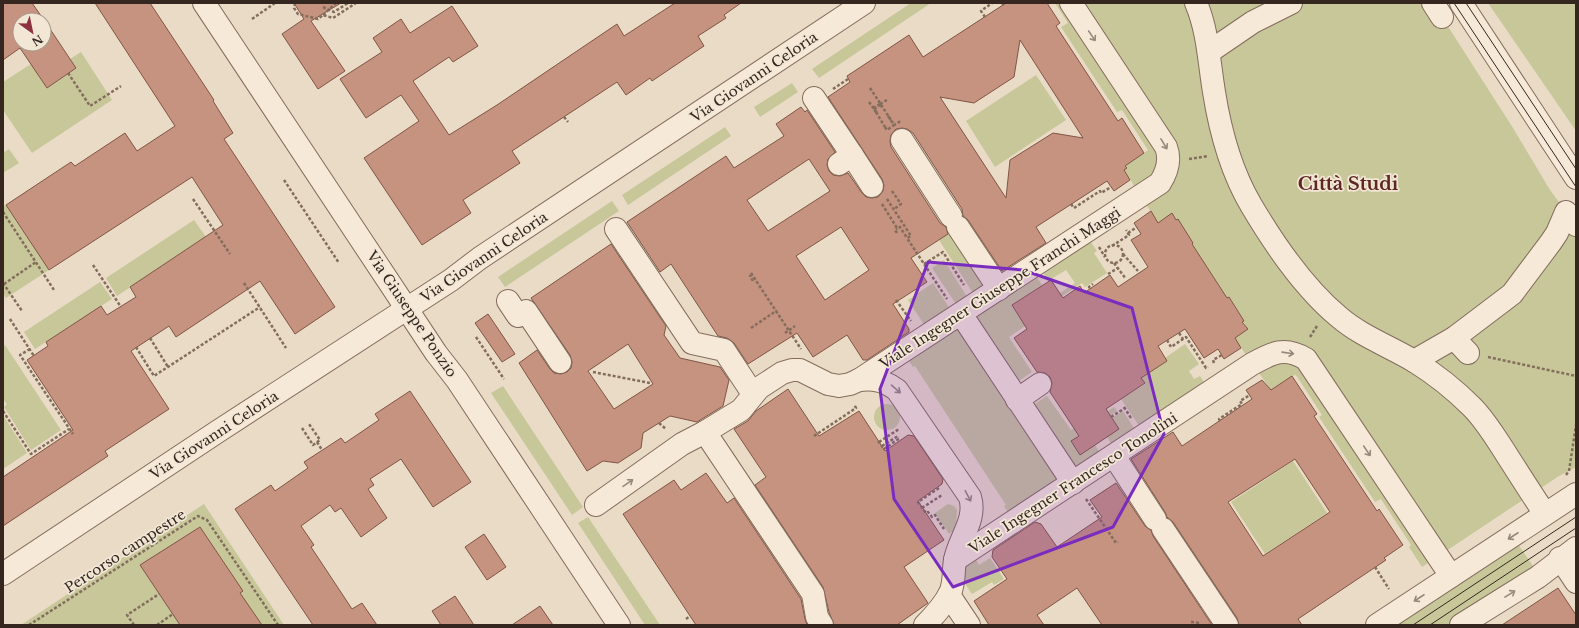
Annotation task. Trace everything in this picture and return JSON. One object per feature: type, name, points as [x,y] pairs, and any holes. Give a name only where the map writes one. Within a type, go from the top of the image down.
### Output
[{"type":"street","name":"Via Giuseppe Ponzio","points":[[204,3],[436,353],[457,380],[619,625]]},
{"type":"street","name":"Via Giovanni Celoria","points":[[3,574],[217,432],[407,309],[480,258],[864,3]]},
{"type":"street","points":[[1071,3],[1166,147],[1168,162]]},
{"type":"street","points":[[1196,3],[1200,12],[1209,52],[1214,93],[1233,167],[1251,204],[1289,262],[1313,293],[1339,317],[1379,344],[1414,361],[1442,380],[1474,409],[1494,436],[1545,514]]},
{"type":"street","points":[[1209,52],[1244,19],[1291,3]]},
{"type":"street","points":[[1461,3],[1576,178]]},
{"type":"street","points":[[814,98],[845,159],[875,193]]},
{"type":"street","points":[[894,130],[999,289]]},
{"type":"street","name":"Viale Ingegner Giuseppe Franchi Maggi","points":[[850,383],[965,311],[1140,196],[1160,182],[1166,173],[1168,162]]},
{"type":"street","points":[[616,229],[692,343],[724,350],[753,394]]},
{"type":"street","points":[[1414,361],[1461,346],[1570,233]]},
{"type":"street","points":[[508,301],[518,316],[526,311],[560,362]]},
{"type":"street","points":[[965,311],[1017,400],[1079,490]]},
{"type":"street","name":"Viale Ingegner Francesco Tonolini","points":[[925,625],[949,595],[954,580],[955,560],[1079,490],[1114,456],[1252,364],[1270,354],[1277,352],[1288,352],[1299,355]]},
{"type":"street","points":[[1299,355],[1306,359],[1451,576]]},
{"type":"street","points":[[596,505],[682,444],[741,410],[759,388],[782,373],[792,370],[800,370],[828,384],[850,383],[869,379],[877,380],[890,384],[897,390],[970,498],[972,503],[971,516],[955,560]]},
{"type":"street","points":[[1017,400],[1040,384]]},
{"type":"street","points":[[705,432],[813,594],[817,617],[822,625]]},
{"type":"street","points":[[1114,456],[1227,625]]},
{"type":"street","points":[[1377,625],[1545,514],[1569,487]]},
{"type":"street","points":[[1469,620],[1538,577],[1568,553],[1576,582]]},
{"type":"street","points":[[949,595],[969,625]]},
{"type":"path","points":[[252,19],[275,3]]},
{"type":"path","points":[[295,3],[294,8],[298,14],[318,19],[336,3]]},
{"type":"path","points":[[323,7],[334,12],[348,3]]},
{"type":"path","points":[[323,15],[333,18],[356,3]]},
{"type":"path","points":[[985,17],[981,11],[992,3]]},
{"type":"path","points":[[68,73],[90,106],[121,86]]},
{"type":"path","points":[[870,88],[904,139],[873,109],[880,104],[887,100]]},
{"type":"path","points":[[869,102],[882,122]]},
{"type":"path","points":[[880,104],[894,126],[894,130]]},
{"type":"path","points":[[880,104],[894,125],[894,130],[882,122],[873,108],[880,104]]},
{"type":"path","points":[[874,109],[880,105],[894,126],[894,130]]},
{"type":"path","points":[[564,117],[568,122]]},
{"type":"path","points":[[1168,162],[1229,153]]},
{"type":"path","points":[[284,180],[340,263]]},
{"type":"path","points":[[1071,204],[1074,208],[1100,191],[1101,193],[1111,187]]},
{"type":"path","points":[[875,193],[897,228],[895,230],[897,233]]},
{"type":"path","points":[[893,193],[901,204],[894,209]]},
{"type":"path","points":[[193,200],[230,254]]},
{"type":"path","points":[[3,212],[4,217],[54,290]]},
{"type":"path","points":[[897,228],[900,227],[907,238]]},
{"type":"path","points":[[1126,279],[1114,263],[1110,262],[1105,257],[1106,250],[1137,227]]},
{"type":"path","points":[[910,242],[924,264],[965,311]]},
{"type":"path","points":[[1112,246],[1119,247],[1122,253],[1138,271]]},
{"type":"path","points":[[924,264],[943,252],[951,263],[965,311]]},
{"type":"path","points":[[1114,263],[1120,260],[1122,253]]},
{"type":"path","points":[[22,311],[3,283],[36,262]]},
{"type":"path","points":[[93,265],[121,307]]},
{"type":"path","points":[[1108,274],[1118,268]]},
{"type":"path","points":[[752,274],[750,276],[753,281],[755,279],[810,362],[808,373]]},
{"type":"path","points":[[244,283],[286,348]]},
{"type":"path","points":[[1090,288],[1089,287],[1093,284]]},
{"type":"path","points":[[896,300],[902,308]]},
{"type":"path","points":[[136,347],[154,376],[260,307]]},
{"type":"path","points":[[1299,355],[1328,307]]},
{"type":"path","points":[[751,328],[776,311]]},
{"type":"path","points":[[10,319],[34,356]]},
{"type":"path","points":[[785,333],[795,326]]},
{"type":"path","points":[[1179,333],[1183,339],[1186,338],[1206,368],[1222,355]]},
{"type":"path","points":[[476,337],[504,379]]},
{"type":"path","points":[[150,338],[168,367]]},
{"type":"path","points":[[1167,340],[1171,347],[1183,339]]},
{"type":"path","points":[[1461,346],[1576,376]]},
{"type":"path","points":[[30,349],[20,356],[73,434]]},
{"type":"path","points":[[593,372],[650,383]]},
{"type":"path","points":[[814,436],[823,432],[856,408],[850,383]]},
{"type":"path","points":[[1220,421],[1219,419],[1242,404],[1240,402],[1250,395]]},
{"type":"path","points":[[1111,417],[1124,408]]},
{"type":"path","points":[[3,411],[31,454],[70,429]]},
{"type":"path","points":[[302,428],[313,445],[320,440],[309,424]]},
{"type":"path","points":[[1569,487],[1569,471],[1576,425]]},
{"type":"path","points":[[901,438],[898,436],[882,446],[878,442],[904,426]]},
{"type":"path","points":[[317,442],[322,450]]},
{"type":"path","points":[[935,490],[918,502],[926,513],[928,512],[932,517],[935,515],[948,535]]},
{"type":"path","points":[[1079,490],[1116,543],[1118,542]]},
{"type":"path","points":[[922,509],[942,495]]},
{"type":"path","name":"Percorso campestre","points":[[29,625],[198,516],[207,520],[278,625]]},
{"type":"path","points":[[1375,568],[1389,589]]},
{"type":"path","points":[[134,625],[127,615],[159,594]]},
{"type":"path","points":[[157,625],[173,614]]},
{"type":"path","points":[[686,619],[690,616]]},
{"type":"highlighted area","points":[[928,262],[1023,270],[1132,308],[1164,434],[1113,527],[953,587],[894,499],[880,389]]},
{"type":"green space","points":[[911,3],[931,3],[819,78],[812,69]]},
{"type":"green space","points":[[1055,3],[1433,3],[1513,128],[1550,190],[1576,225],[1576,467],[1559,476],[1422,567],[1409,547],[1411,545],[1381,499],[1375,502],[1319,417],[1322,415],[1296,375],[1292,376],[1271,390],[1234,338],[1248,329],[1229,297],[1227,298],[1192,244],[1193,243],[1178,219],[1176,220],[1172,214],[1158,223],[1124,170],[1127,168],[1125,166],[1148,150],[1122,110],[1117,112],[1061,27],[1068,23]]},
{"type":"green space","points":[[1488,3],[1576,3],[1576,131]]},
{"type":"green space","points":[[81,52],[112,100],[32,153],[3,110],[3,82],[31,64],[47,88],[76,68],[70,59]]},
{"type":"green space","points":[[1036,75],[1066,120],[995,167],[966,121]]},
{"type":"green space","points":[[792,83],[798,92],[760,117],[754,107]]},
{"type":"green space","points":[[725,127],[731,136],[628,205],[622,195]]},
{"type":"green space","points":[[9,149],[19,163],[3,173],[3,153]]},
{"type":"green space","points":[[612,201],[619,211],[505,287],[498,277]]},
{"type":"green space","points":[[6,205],[49,270],[6,298],[3,293],[3,207]]},
{"type":"green space","points":[[194,220],[206,237],[117,296],[106,278]]},
{"type":"green space","points":[[953,231],[987,284],[973,293],[939,240]]},
{"type":"green space","points":[[1088,238],[1097,251],[1094,253],[1107,273],[1085,287],[1082,283],[1026,320],[1028,324],[1009,337],[1032,372],[1014,384],[969,316],[1034,273],[1042,285],[1012,305],[1021,319],[1075,283],[1066,270],[1048,281],[1041,269]]},
{"type":"green space","points":[[944,260],[967,297],[956,304],[932,268]]},
{"type":"green space","points":[[100,282],[112,299],[35,349],[24,332]]},
{"type":"green space","points":[[933,283],[952,312],[927,329],[908,300]]},
{"type":"green space","points":[[961,321],[1065,480],[1011,516],[1004,506],[1006,505],[915,366],[913,367],[906,357]]},
{"type":"green space","points":[[1185,344],[1199,364],[1189,371],[1194,379],[1200,376],[1207,387],[1142,430],[1121,399],[1145,384],[1141,378],[1167,361],[1165,358]]},
{"type":"green space","points":[[5,345],[61,430],[31,450],[4,407],[7,404],[3,399],[3,347]]},
{"type":"green space","points":[[503,386],[583,507],[572,515],[491,393]]},
{"type":"green space","points":[[1047,396],[1071,430],[1090,418],[1093,421],[1114,407],[1117,411],[1072,441],[1095,445],[1102,456],[1074,474],[1030,407]]},
{"type":"green space","points":[[887,404],[896,408],[900,417],[896,426],[887,430],[878,426],[874,417],[878,408]]},
{"type":"green space","points":[[1123,411],[1137,433],[1114,448],[1107,437],[1119,429],[1112,418]]},
{"type":"green space","points":[[3,415],[27,453],[3,469]]},
{"type":"green space","points":[[1293,461],[1327,513],[1265,554],[1231,502]]},
{"type":"green space","points":[[204,504],[284,625],[21,625]]},
{"type":"green space","points":[[948,504],[954,506],[957,510],[956,529],[949,534],[935,513]]},
{"type":"green space","points":[[588,517],[660,625],[645,625],[578,523]]},
{"type":"green space","points":[[1518,544],[1535,569],[1451,625],[1396,625]]},
{"type":"green space","points":[[974,556],[979,565],[990,558],[1004,579],[994,585],[992,582],[972,594],[963,581],[964,565]]},
{"type":"building","points":[[3,3],[32,3],[38,12],[12,12],[12,52],[14,52],[3,60]]},
{"type":"building","points":[[95,3],[150,3],[214,100],[213,101],[233,133],[224,139],[335,307],[295,334],[260,281],[176,337],[169,326],[131,351],[169,409],[105,451],[108,456],[3,526],[3,477],[73,430],[27,360],[48,346],[46,342],[101,306],[107,315],[136,297],[130,287],[223,225],[192,177],[49,270],[6,205],[71,162],[75,166],[125,133],[137,151],[175,126]]},
{"type":"building","points":[[294,3],[341,3],[311,21],[345,71],[318,89],[282,34],[304,19]]},
{"type":"building","points":[[675,3],[741,3],[724,15],[726,18],[698,36],[704,46],[652,81],[650,78],[626,95],[617,82],[512,151],[520,163],[463,200],[471,213],[422,245],[364,158],[419,121],[401,95],[366,118],[340,79],[382,52],[373,38],[401,19],[410,33],[452,6],[478,46],[453,62],[449,57],[413,81],[449,135],[497,105],[617,24],[624,36]]},
{"type":"building","points":[[1006,3],[1047,3],[1060,23],[1056,26],[1118,121],[1122,118],[1144,153],[1125,166],[1127,168],[1124,170],[1130,180],[1114,191],[1107,181],[1036,227],[1046,243],[1002,271],[968,220],[963,216],[962,209],[913,133],[907,129],[896,129],[891,135],[891,147],[940,223],[946,227],[948,234],[911,258],[927,282],[893,304],[909,329],[909,332],[867,360],[863,360],[847,335],[813,357],[797,333],[748,364],[734,343],[727,338],[718,336],[671,264],[660,272],[627,222],[726,156],[734,168],[784,136],[776,124],[801,107],[805,112],[807,110],[835,152],[828,159],[827,165],[829,171],[833,175],[840,176],[848,173],[866,197],[878,197],[883,191],[884,185],[882,179],[828,97],[850,82],[847,76],[909,35],[923,57]],"holes":[[[1020,40],[1083,138],[1053,133],[1010,160],[1006,198],[940,97],[974,103],[1014,77]],[[809,159],[830,191],[768,231],[747,200]],[[841,227],[869,270],[825,300],[796,256]]]},
{"type":"building","points":[[52,32],[76,68],[47,88],[23,52],[52,52]]},
{"type":"building","points":[[1151,211],[1158,223],[1172,213],[1176,220],[1178,219],[1193,243],[1192,244],[1227,298],[1229,297],[1244,321],[1242,322],[1248,329],[1235,338],[1241,348],[1224,359],[1218,349],[1204,358],[1185,329],[1158,346],[1167,361],[1141,378],[1145,383],[1106,409],[1119,429],[1080,455],[1071,441],[1079,436],[1050,392],[1052,383],[1050,377],[1045,373],[1037,372],[1014,338],[1027,329],[1012,305],[1051,280],[1063,298],[1080,286],[1084,293],[1110,275],[1118,287],[1148,267],[1131,240],[1141,234],[1134,223]]},
{"type":"building","points":[[611,244],[666,326],[664,335],[680,358],[720,367],[729,380],[723,406],[697,422],[670,416],[643,433],[641,448],[618,463],[603,461],[587,471],[519,363],[537,350],[554,373],[561,374],[567,372],[571,368],[572,362],[570,355],[531,298]],"holes":[[[628,344],[653,384],[614,409],[588,371]]]},
{"type":"building","points":[[488,314],[515,354],[502,362],[475,323]]},
{"type":"building","points":[[1292,376],[1317,414],[1314,416],[1377,511],[1379,509],[1403,545],[1384,558],[1386,560],[1298,619],[1302,625],[1239,625],[1237,618],[1173,522],[1167,517],[1131,459],[1173,432],[1182,446],[1252,399],[1246,390],[1262,380],[1271,390]],"holes":[[[1295,459],[1330,512],[1263,556],[1228,502]]]},
{"type":"building","points":[[788,389],[819,436],[859,411],[885,451],[908,435],[914,436],[943,479],[942,484],[918,501],[944,540],[904,567],[928,603],[897,625],[834,625],[823,587],[755,485],[766,477],[734,429],[748,421],[756,411]]},
{"type":"building","points":[[410,391],[471,482],[433,507],[401,459],[370,479],[374,485],[368,489],[387,518],[361,537],[341,508],[335,512],[330,505],[301,526],[314,545],[311,547],[352,609],[362,603],[377,625],[313,625],[235,509],[271,485],[275,491],[308,468],[304,462],[341,438],[345,443],[379,420],[375,414]]},
{"type":"building","points":[[706,473],[727,503],[734,498],[801,599],[807,625],[696,625],[623,514],[674,480],[681,490]]},
{"type":"building","points":[[1116,483],[1145,526],[1151,530],[1153,536],[1212,625],[1102,625],[1077,588],[1037,615],[1044,625],[989,625],[974,601],[1007,579],[992,557],[993,550],[1035,522],[1041,524],[1057,547],[1102,517],[1090,500]]},
{"type":"building","points":[[200,527],[243,591],[240,593],[262,625],[180,625],[140,565]]},
{"type":"building","points":[[484,534],[506,567],[487,580],[465,547]]},
{"type":"building","points":[[1558,588],[1576,615],[1576,625],[1502,625]]},
{"type":"building","points":[[455,596],[474,625],[441,625],[432,611]]},
{"type":"building","points":[[540,606],[553,625],[512,625]]},
{"type":"tram line","points":[[1454,3],[1576,187]]},
{"type":"tram line","points":[[1466,3],[1576,169]]},
{"type":"tram line","points":[[1413,625],[1576,517]]},
{"type":"tram line","points":[[1430,625],[1576,528]]},
{"type":"district","name":"Città Studi","points":[[1348,184]]}]
